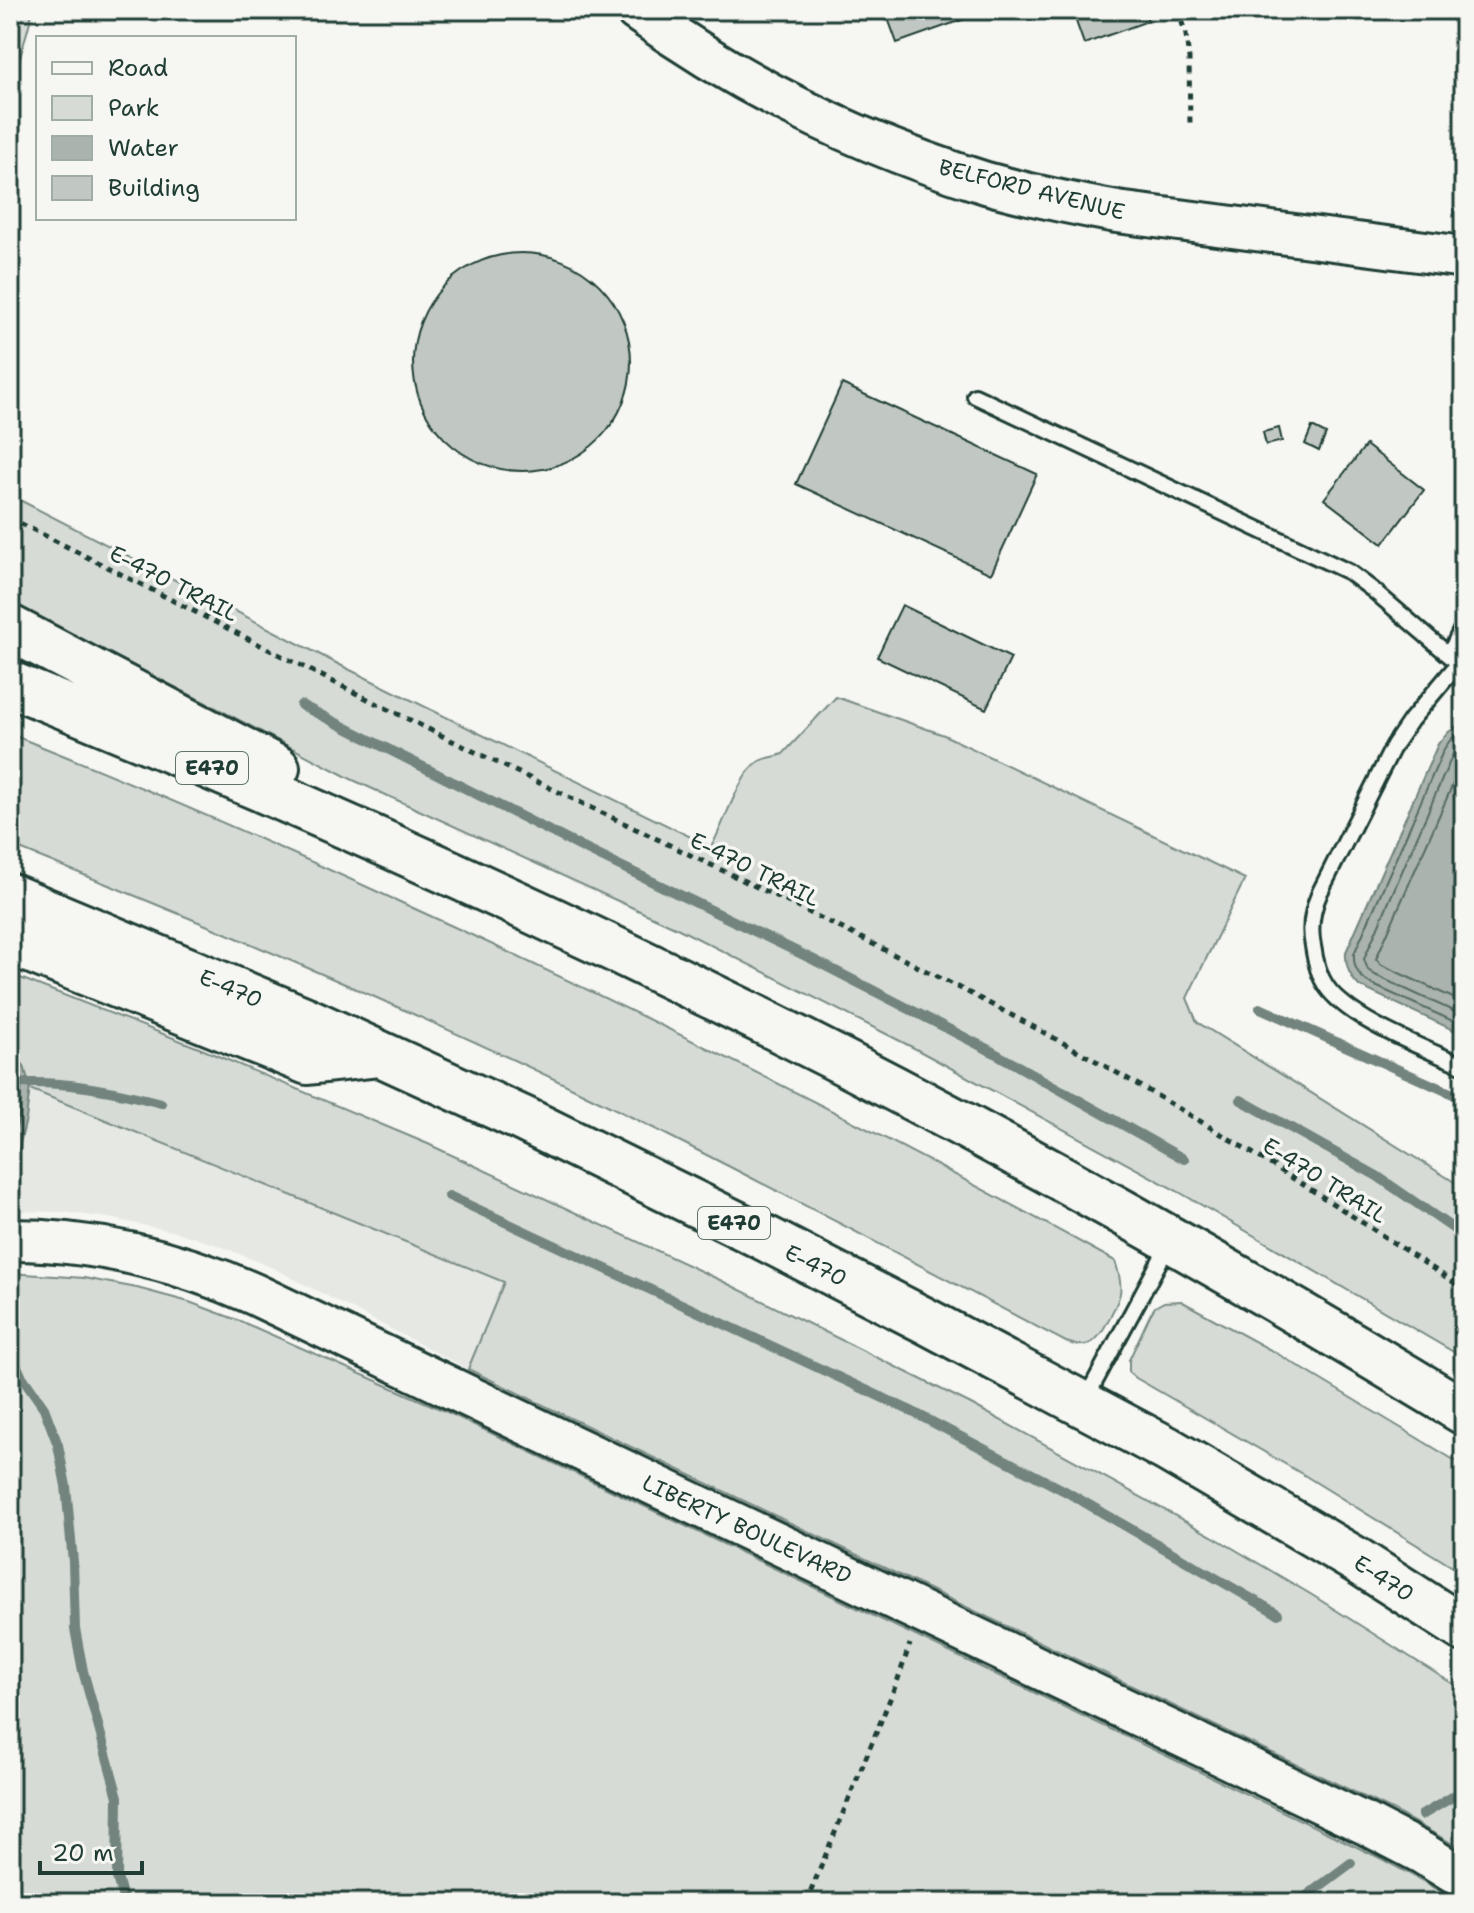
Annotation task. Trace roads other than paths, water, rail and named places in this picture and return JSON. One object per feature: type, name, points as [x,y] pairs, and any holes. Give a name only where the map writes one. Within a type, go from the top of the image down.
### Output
[{"type":"highway","points":[[10,628],[338,800],[412,856]]},
{"type":"highway","name":"E470","points":[[10,684],[412,856],[742,1011],[976,1132],[1171,1240],[1464,1412]]},
{"type":"highway","name":"E-470","points":[[10,896],[380,1054],[523,1119],[746,1229],[1167,1449],[1358,1561],[1464,1629]]},
{"type":"highway","points":[[10,942],[308,1062],[380,1054]]},
{"type":"street","name":"BELFORD AVENUE","points":[[636,10],[724,68],[787,104],[886,149],[986,183],[1131,214],[1464,257]]},
{"type":"street","name":"LIBERTY BOULEVARD","points":[[10,1240],[81,1245],[142,1255],[220,1279],[1378,1830],[1464,1879]]},
{"type":"lane","points":[[975,396],[1349,572],[1457,662]]},
{"type":"lane","points":[[1464,624],[1457,662],[1394,745],[1320,892],[1312,913],[1311,927],[1314,955],[1321,976],[1344,1004],[1363,1018],[1464,1066]]},
{"type":"lane","points":[[1083,1404],[1171,1240]]},
{"type":"water","points":[[1464,721],[1464,1035],[1359,986],[1348,970],[1346,952],[1438,744]]},
{"type":"water","points":[[10,1047],[24,1066],[30,1087],[19,1148],[10,1158]]},
{"type":"waterway","points":[[301,705],[991,1051],[1184,1159]]},
{"type":"waterway","points":[[1260,1008],[1464,1099]]},
{"type":"waterway","points":[[10,1084],[48,1083],[86,1087],[161,1103]]},
{"type":"waterway","points":[[1241,1100],[1377,1176],[1464,1236]]},
{"type":"waterway","points":[[449,1196],[909,1410],[1065,1491],[1278,1614]]},
{"type":"waterway","points":[[10,1352],[21,1375],[44,1408],[58,1445],[66,1486],[75,1629],[83,1671],[118,1797],[117,1878],[127,1903]]},
{"type":"waterway","points":[[1422,1815],[1464,1790]]},
{"type":"waterway","points":[[1297,1903],[1351,1863]]}]
